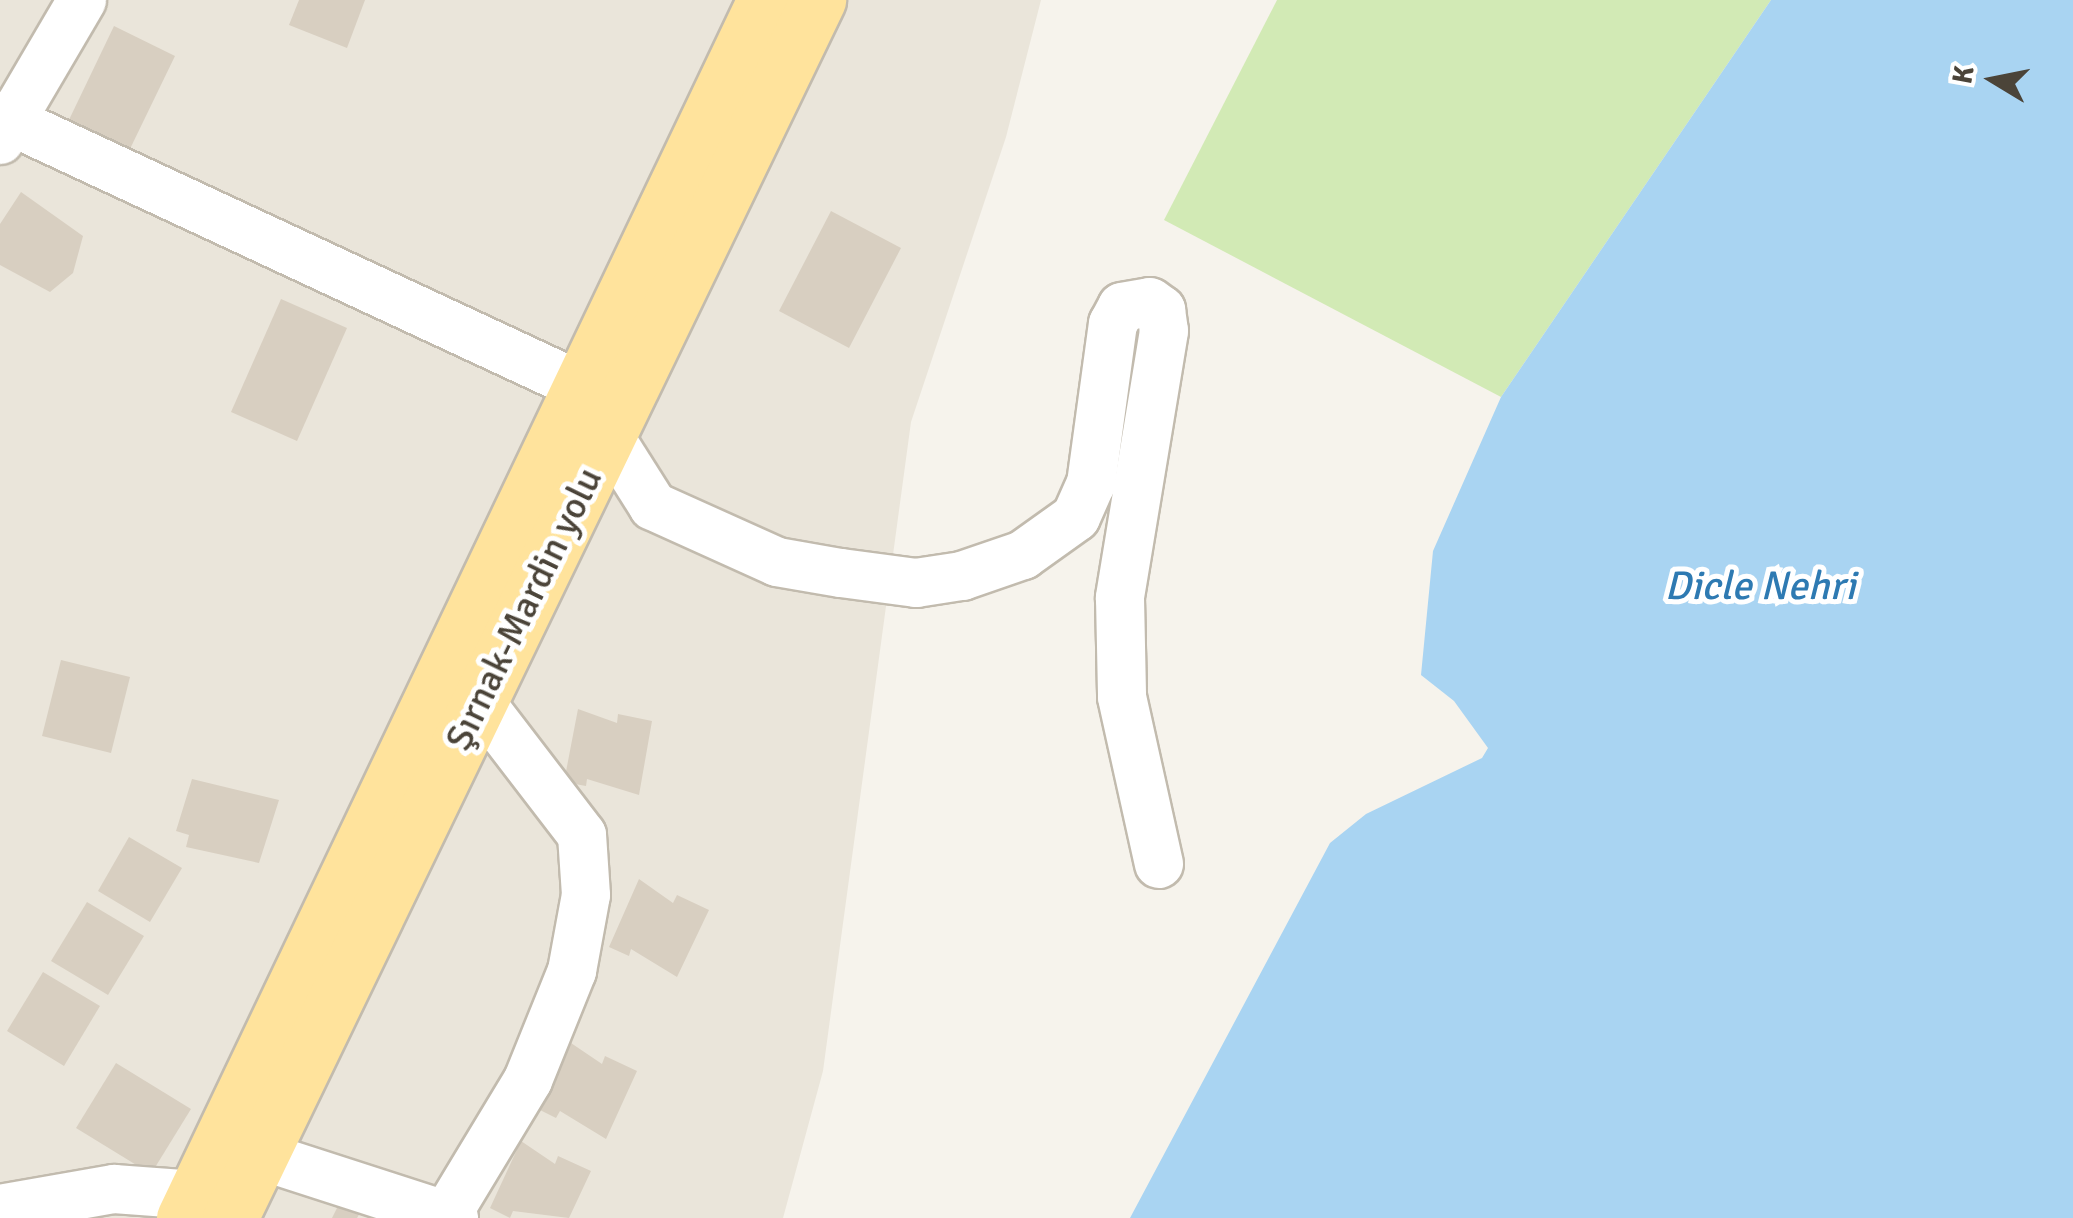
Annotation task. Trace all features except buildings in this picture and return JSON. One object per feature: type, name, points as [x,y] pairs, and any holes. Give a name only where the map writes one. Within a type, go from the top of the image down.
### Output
[{"type":"main road","name":"Şırnak-Mardin yolu","points":[[203,1210],[576,384],[766,0]]},
{"type":"main road","name":"Şırnak-Mardin yolu","points":[[203,1210],[260,1155],[818,0]]},
{"type":"street","points":[[82,0],[4,126],[576,384],[606,440],[652,506],[714,538],[776,562],[916,583],[962,576],[1023,556],[1076,517],[1091,484],[1113,324],[1136,301],[1161,310],[1164,331],[1120,598],[1122,697],[1158,864]]},
{"type":"street","points":[[260,1155],[450,1217],[528,1080],[572,971],[586,894],[582,835],[480,702]]},
{"type":"street","points":[[0,1208],[114,1189],[203,1210]]},
{"type":"shaded area","points":[[0,0],[1041,0],[1006,137],[911,422],[823,1071],[783,1218],[0,1218]]},
{"type":"green space","points":[[1277,0],[1771,0],[1501,397],[1164,220]]},
{"type":"water","name":"Dicle Nehri","points":[[1771,0],[2073,0],[2073,1218],[1130,1218],[1330,843],[1366,814],[1482,758],[1488,748],[1454,701],[1421,675],[1433,551],[1501,397]]}]
